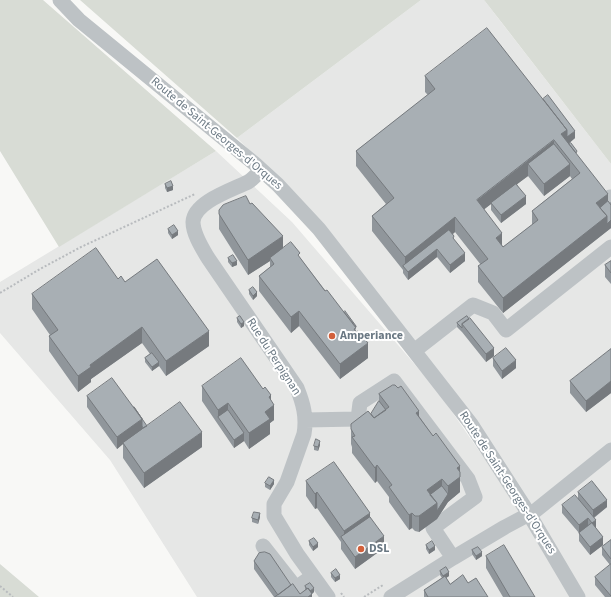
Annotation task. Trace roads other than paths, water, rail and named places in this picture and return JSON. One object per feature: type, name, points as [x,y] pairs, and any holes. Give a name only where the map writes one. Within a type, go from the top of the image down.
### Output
[{"type":"street","name":"Route de Saint-Georges-d'Orques","points":[[60,0],[79,20],[262,170],[319,229],[471,424],[578,597]]},
{"type":"street","name":"Rue du Perpignan","points":[[262,170],[249,181],[206,202],[194,214],[193,223],[196,235],[208,258],[296,388],[302,402],[305,420],[304,434],[287,482],[274,504],[274,516],[290,543],[328,597]]},
{"type":"street","points":[[414,350],[473,305],[493,313],[506,330],[611,247]]},
{"type":"street","points":[[305,420],[358,419],[360,403],[394,381],[468,479],[475,497],[433,528],[453,558]]},
{"type":"street","points":[[391,597],[544,504],[609,456]]},
{"type":"street","points":[[263,546],[296,588],[313,576]]},
{"type":"place","name":"Amperiance","points":[[332,336]]},
{"type":"place","name":"DSL","points":[[361,549]]}]
